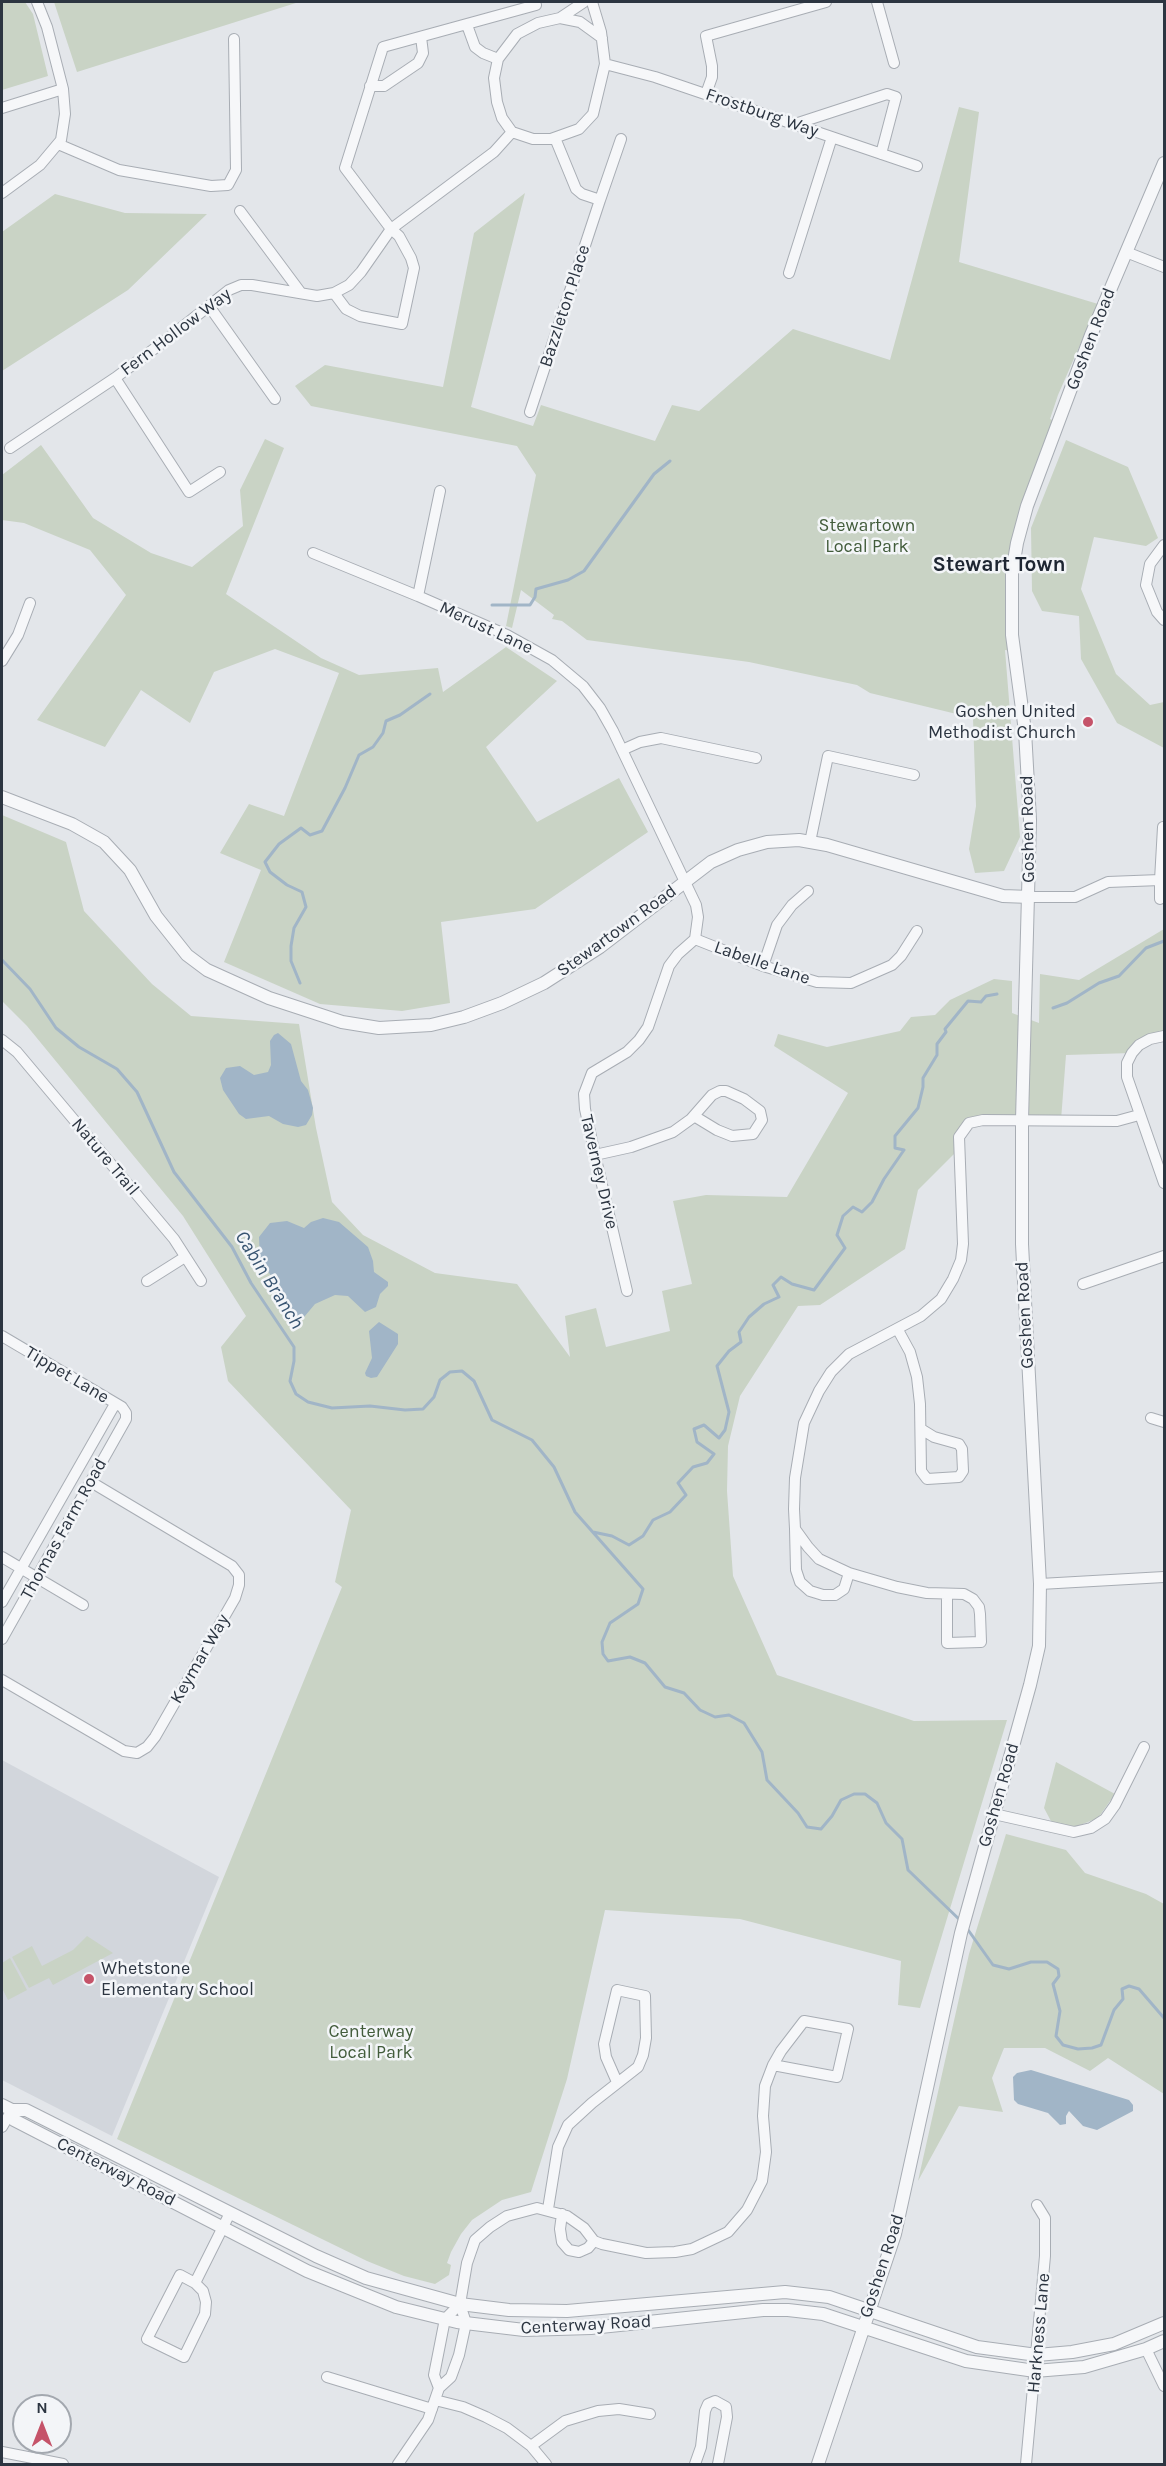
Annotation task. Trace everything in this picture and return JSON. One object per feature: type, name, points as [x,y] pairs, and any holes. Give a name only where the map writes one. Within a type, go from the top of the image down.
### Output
[{"type":"street","points":[[2,193],[40,165],[61,141],[65,114],[63,89],[47,27],[37,2]]},
{"type":"street","points":[[584,2],[560,18],[538,23],[517,34],[498,59],[494,78],[497,102],[502,118],[512,132],[533,139],[555,138],[579,129],[593,114],[605,63],[602,38],[592,2]]},
{"type":"street","points":[[706,94],[712,77],[706,36],[826,2]]},
{"type":"street","points":[[877,2],[894,63]]},
{"type":"street","points":[[512,132],[494,152],[391,229],[361,272],[349,285],[334,293],[346,309],[360,316],[402,324],[414,268],[405,245],[391,229],[345,168],[383,47],[536,5]]},
{"type":"street","points":[[560,18],[580,22],[602,38]]},
{"type":"street","points":[[467,25],[475,46],[483,53],[498,59]]},
{"type":"street","points":[[370,86],[384,86],[418,63],[423,53],[421,37]]},
{"type":"street","points":[[58,144],[119,170],[211,186],[228,185],[236,170],[234,39]]},
{"type":"street","name":"Frostburg Way","points":[[605,63],[706,94],[917,166]]},
{"type":"street","points":[[2,108],[63,89]]},
{"type":"street","points":[[794,124],[887,94],[896,97],[880,154]]},
{"type":"street","points":[[789,273],[832,137]]},
{"type":"street","points":[[555,138],[576,189],[582,194],[600,200]]},
{"type":"street","name":"Bazzleton Place","points":[[530,412],[621,139]]},
{"type":"street","name":"Goshen Road","points":[[818,2464],[901,2209],[937,2034],[961,1933],[1039,1646],[1040,1584],[1024,1308],[1022,1120],[1030,820],[1024,731],[1012,635],[1014,563],[1027,506],[1091,335],[1164,163]]},
{"type":"street","points":[[240,211],[302,293]]},
{"type":"street","points":[[1126,252],[1164,267]]},
{"type":"street","name":"Fern Hollow Way","points":[[10,448],[115,378],[229,290],[241,285],[252,285],[317,296],[334,293]]},
{"type":"street","points":[[209,306],[275,399]]},
{"type":"street","points":[[115,378],[189,492],[220,472]]},
{"type":"street","points":[[418,596],[440,491]]},
{"type":"street","points":[[1164,545],[1150,564],[1146,585],[1156,612],[1164,620]]},
{"type":"street","name":"Merust Lane","points":[[313,553],[507,635],[552,660],[583,686],[600,708],[622,750],[684,883]]},
{"type":"street","points":[[2,661],[18,635],[30,603]]},
{"type":"street","points":[[622,750],[640,742],[661,738],[756,758]]},
{"type":"street","points":[[810,842],[828,756],[914,775]]},
{"type":"street","name":"Stewartown Road","points":[[2,797],[72,824],[104,842],[130,870],[156,916],[187,955],[207,970],[269,998],[335,1020],[379,1028],[431,1025],[464,1017],[502,1003],[544,983],[600,947],[711,862],[738,850],[767,842],[799,840],[827,845],[1003,896],[1029,897]]},
{"type":"street","points":[[1160,899],[1163,827]]},
{"type":"street","points":[[1029,897],[1075,897],[1108,882],[1160,880]]},
{"type":"street","points":[[684,883],[696,905],[698,924],[695,939]]},
{"type":"street","points":[[763,966],[777,925],[792,905],[808,891]]},
{"type":"street","name":"Labelle Lane","points":[[695,939],[763,966],[817,982],[851,983],[892,965],[901,956],[917,931]]},
{"type":"street","name":"Taverney Drive","points":[[627,1291],[595,1155],[584,1094],[587,1081],[597,1068],[627,1052],[639,1040],[648,1027],[669,966],[678,954],[695,939]]},
{"type":"street","points":[[1164,1036],[1150,1039],[1139,1045],[1126,1063],[1126,1077],[1164,1183]]},
{"type":"street","name":"Nature Trail","points":[[2,1040],[17,1052],[174,1239],[201,1281]]},
{"type":"street","points":[[595,1155],[631,1147],[673,1132],[694,1116],[712,1095],[720,1091],[726,1091],[760,1111],[762,1120],[753,1134],[732,1136],[710,1127],[694,1116]]},
{"type":"street","points":[[849,1573],[844,1589],[835,1595],[823,1595],[810,1591],[800,1582],[796,1570],[795,1478],[804,1423],[831,1372],[849,1354],[866,1343],[898,1330],[921,1316],[941,1299],[961,1260],[963,1244],[959,1137],[963,1129],[969,1123],[982,1120],[1118,1121],[1139,1115]]},
{"type":"street","points":[[1083,1284],[1164,1256]]},
{"type":"street","points":[[147,1281],[185,1257]]},
{"type":"street","points":[[898,1330],[910,1352],[917,1377],[923,1476],[927,1479],[959,1477],[963,1471],[962,1449],[959,1444],[934,1437],[921,1429]]},
{"type":"street","name":"Tippet Lane","points":[[2,1336],[115,1404],[126,1413],[126,1419]]},
{"type":"street","name":"Thomas Farm Road","points":[[2,1602],[115,1404]]},
{"type":"street","points":[[1151,1418],[1164,1422]]},
{"type":"street","name":"Thomas Farm Road","points":[[2,1639],[126,1419]]},
{"type":"street","name":"Keymar Way","points":[[2,1680],[124,1751],[137,1753],[147,1748],[154,1737],[235,1598],[239,1575],[232,1566],[91,1482]]},
{"type":"street","points":[[795,1529],[819,1559],[849,1573],[897,1587],[964,1594],[973,1599],[979,1607],[981,1642],[948,1643],[947,1594]]},
{"type":"street","points":[[2,1557],[83,1605]]},
{"type":"street","points":[[1040,1584],[1164,1577]]},
{"type":"street","points":[[994,1814],[1074,1832],[1091,1828],[1105,1819],[1144,1747]]},
{"type":"street","points":[[548,2209],[558,2147],[568,2125],[617,2082],[638,2067],[643,2055],[646,2038],[645,1996],[617,1990],[604,2044],[606,2057],[617,2082]]},
{"type":"street","points":[[398,2464],[414,2444],[434,2405],[439,2388],[451,2377],[459,2355],[466,2323],[460,2304],[467,2263],[476,2240],[490,2227],[516,2211],[537,2208],[548,2209],[576,2221],[594,2241],[623,2250],[646,2253],[675,2253],[692,2249],[728,2232],[747,2210],[762,2181],[766,2152],[763,2116],[765,2086],[773,2065],[781,2051],[804,2021],[848,2029],[837,2077],[773,2065]]},
{"type":"street","points":[[2,2127],[7,2108]]},
{"type":"street","name":"Centerway Road","points":[[7,2108],[26,2110],[316,2256],[366,2278],[460,2304],[509,2310],[567,2311],[785,2292],[829,2297],[977,2347],[1037,2355],[1072,2352],[1114,2344],[1164,2323]]},
{"type":"street","name":"Centerway Road","points":[[7,2108],[14,2120],[318,2276],[396,2307],[445,2319],[524,2330],[591,2328],[763,2310],[788,2310],[823,2314],[862,2329],[966,2361],[1035,2371],[1084,2367],[1146,2349],[1164,2341]]},
{"type":"street","name":"Harkness Lane","points":[[1026,2464],[1046,2239],[1045,2218],[1037,2205]]},
{"type":"street","points":[[195,2283],[230,2213]]},
{"type":"street","points":[[562,2214],[560,2229],[562,2242],[569,2250],[579,2252],[588,2248],[594,2241]]},
{"type":"street","points":[[180,2275],[195,2283],[203,2291],[206,2302],[205,2314],[184,2357],[147,2338],[180,2275]]},
{"type":"street","points":[[439,2388],[434,2375],[445,2319],[460,2304]]},
{"type":"street","points":[[1146,2349],[1164,2386]]},
{"type":"street","points":[[327,2377],[486,2417],[531,2446],[546,2464]]},
{"type":"street","points":[[695,2464],[701,2447],[705,2411],[708,2404],[715,2401],[726,2407],[727,2417],[726,2432],[718,2464]]},
{"type":"street","points":[[531,2446],[554,2428],[577,2416],[619,2409],[650,2414]]},
{"type":"street","points":[[2,2452],[29,2460],[63,2464]]},
{"type":"shaded area","name":"Whetstone Elementary School","points":[[2,1760],[219,1877],[112,2136],[2,2080]]},
{"type":"green space","points":[[2,2],[25,2],[33,14],[48,76],[2,90]]},
{"type":"green space","points":[[54,2],[299,2],[77,72]]},
{"type":"green space","name":"Stewartown Local Park","points":[[959,107],[979,112],[959,262],[1098,304],[1058,395],[1050,419],[1057,422],[1019,531],[1011,651],[1005,650],[1020,837],[1004,871],[975,873],[969,849],[976,806],[973,718],[870,693],[857,685],[749,662],[587,640],[562,621],[552,619],[554,615],[521,590],[512,628],[506,626],[536,475],[517,446],[311,406],[295,386],[325,365],[443,387],[474,233],[525,193],[471,407],[533,426],[541,405],[655,441],[672,405],[699,411],[793,329],[890,360]]},
{"type":"green space","points":[[55,194],[125,213],[207,214],[128,290],[2,371],[2,232]]},
{"type":"green space","points":[[265,439],[284,448],[226,594],[321,658],[359,675],[438,668],[443,692],[506,647],[557,681],[486,747],[537,822],[619,778],[648,832],[535,909],[441,922],[450,1003],[402,1011],[320,1004],[224,962],[261,870],[220,853],[249,804],[284,816],[339,673],[275,649],[214,672],[190,723],[141,690],[105,747],[37,720],[126,595],[90,550],[24,523],[2,520],[2,475],[41,445],[93,518],[151,553],[192,567],[243,526],[240,490]]},
{"type":"green space","points":[[1066,440],[1128,467],[1158,538],[1146,546],[1094,537],[1081,589],[1116,674],[1150,705],[1164,702],[1164,748],[1117,723],[1081,659],[1079,616],[1042,611],[1032,591],[1031,528]]},
{"type":"green space","name":"Centerway Local Park","points":[[2,815],[66,842],[84,911],[152,984],[191,1016],[299,1024],[316,1128],[332,1202],[363,1235],[435,1273],[517,1284],[570,1357],[565,1316],[596,1308],[606,1347],[670,1331],[662,1291],[692,1284],[673,1201],[706,1195],[787,1197],[848,1093],[774,1046],[778,1034],[827,1047],[900,1031],[911,1017],[935,1015],[950,1000],[994,979],[1012,981],[1012,1013],[1039,1023],[1040,974],[1079,980],[1164,929],[1164,1036],[1132,1053],[1066,1055],[1061,1120],[969,1123],[959,1149],[918,1190],[905,1249],[820,1305],[798,1306],[740,1396],[728,1446],[727,1491],[733,1576],[777,1675],[914,1721],[1007,1720],[920,2008],[898,2005],[901,1961],[740,1919],[605,1910],[567,2079],[531,2192],[502,2200],[472,2220],[451,2252],[447,2263],[451,2265],[449,2275],[435,2284],[404,2276],[367,2261],[117,2139],[342,1587],[335,1582],[351,1510],[228,1381],[221,1347],[246,1316],[183,1216],[27,1026],[2,1001]]},
{"type":"green space","points":[[1056,1762],[1115,1794],[1098,1818],[1075,1827],[1052,1823],[1044,1808]]},
{"type":"green space","points":[[1006,1834],[1066,1850],[1085,1873],[1146,1894],[1164,1904],[1164,2094],[1108,2058],[1090,2071],[1045,2048],[1004,2048],[992,2078],[1003,2112],[959,2106],[918,2181],[969,1954]]},
{"type":"green space","points":[[87,1936],[113,1953],[53,1985],[49,1978],[29,1988],[12,1957],[32,1946],[42,1966],[73,1950]]},
{"type":"green space","points":[[10,1958],[27,1990],[8,2000],[2,1988],[2,1963]]},
{"type":"water","points":[[278,1033],[291,1044],[301,1081],[308,1090],[313,1108],[306,1125],[298,1127],[283,1124],[269,1116],[246,1119],[239,1114],[223,1090],[220,1078],[226,1068],[240,1066],[254,1075],[268,1072],[271,1065],[270,1041]]},
{"type":"water","points":[[323,1218],[339,1222],[368,1247],[374,1272],[388,1282],[388,1286],[380,1294],[376,1307],[365,1312],[348,1296],[335,1295],[315,1304],[299,1323],[294,1322],[288,1313],[279,1286],[260,1261],[259,1237],[270,1223],[287,1221],[304,1228],[311,1222]]},
{"type":"water","points":[[379,1322],[398,1334],[398,1344],[377,1377],[371,1378],[365,1373],[372,1358],[369,1331]]},
{"type":"water","points":[[1031,2070],[1129,2100],[1133,2105],[1133,2111],[1097,2130],[1083,2126],[1069,2111],[1066,2124],[1060,2125],[1048,2113],[1018,2104],[1014,2100],[1013,2077],[1017,2073]]},
{"type":"waterway","points":[[492,605],[530,605],[535,597],[536,589],[568,580],[584,571],[654,474],[670,461]]},
{"type":"waterway","points":[[300,983],[291,961],[291,946],[294,928],[306,907],[302,892],[287,885],[270,872],[265,862],[279,844],[301,828],[310,835],[322,831],[345,788],[359,755],[373,747],[383,733],[386,721],[400,715],[430,694]]},
{"type":"waterway","points":[[1053,1008],[1067,1003],[1099,983],[1119,976],[1146,948],[1164,941]]},
{"type":"waterway","name":"Cabin Branch","points":[[2,960],[30,989],[56,1028],[79,1047],[117,1069],[137,1092],[174,1172],[232,1247],[251,1283],[294,1347],[290,1381],[296,1394],[308,1402],[332,1408],[370,1406],[405,1410],[423,1409],[434,1397],[440,1380],[450,1372],[462,1371],[474,1381],[492,1420],[532,1440],[554,1467],[575,1512],[643,1589],[638,1604],[610,1623],[602,1642],[603,1654],[608,1661],[630,1657],[645,1663],[665,1687],[684,1693],[700,1710],[715,1717],[729,1715],[744,1723],[762,1752],[767,1780],[798,1813],[807,1827],[821,1829],[841,1800],[854,1794],[865,1794],[877,1803],[886,1823],[902,1839],[908,1870],[962,1922]]},
{"type":"waterway","points":[[593,1532],[612,1536],[629,1545],[643,1536],[653,1520],[670,1512],[686,1495],[678,1483],[693,1467],[707,1463],[714,1454],[697,1442],[694,1429],[704,1425],[719,1438],[725,1430],[729,1412],[717,1366],[729,1351],[741,1342],[739,1332],[749,1317],[764,1304],[779,1297],[773,1285],[781,1277],[792,1284],[814,1290],[845,1248],[837,1235],[843,1216],[853,1207],[862,1212],[872,1202],[884,1179],[904,1150],[895,1148],[895,1136],[918,1108],[923,1078],[937,1055],[937,1044],[946,1032],[945,1029],[968,1001],[981,1002],[986,996],[997,994]]},
{"type":"waterway","name":"Cabin Branch","points":[[966,1927],[993,1965],[1009,1969],[1031,1962],[1047,1962],[1058,1969],[1059,1976],[1053,1984],[1060,2011],[1056,2036],[1063,2045],[1078,2049],[1101,2045],[1114,2010],[1123,1999],[1122,1989],[1129,1986],[1139,1989],[1164,2018]]},
{"type":"place","name":"Goshen United Methodist Church","points":[[1088,722]]},
{"type":"place","name":"Whetstone Elementary School","points":[[89,1979]]},
{"type":"district","name":"Stewart Town","points":[[999,565]]}]
